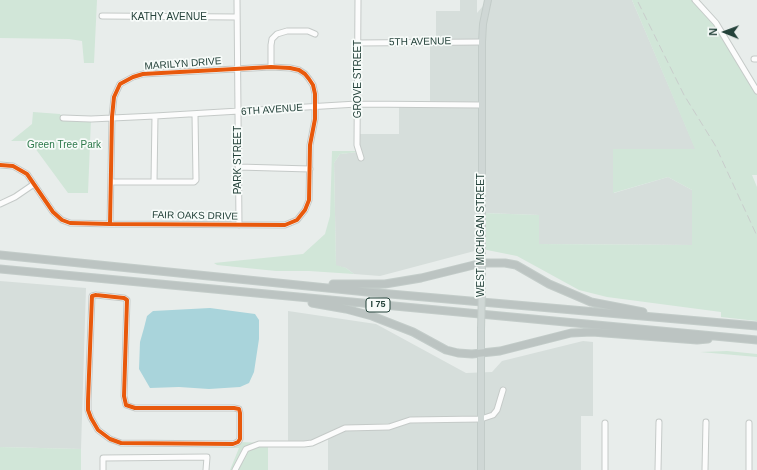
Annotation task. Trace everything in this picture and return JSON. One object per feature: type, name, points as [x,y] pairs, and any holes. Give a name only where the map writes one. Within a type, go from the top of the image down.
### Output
[{"type":"highway","name":"I 75","points":[[0,256],[367,292],[757,326]]},
{"type":"highway","points":[[291,284],[385,284],[421,278],[482,263],[505,263],[516,265],[549,284],[591,302],[682,319]]},
{"type":"highway","name":"I 75","points":[[0,269],[757,340]]},
{"type":"highway","points":[[273,295],[346,309],[372,316],[413,332],[446,350],[458,353],[500,351],[571,333],[592,332],[697,340],[727,338]]},
{"type":"main road","name":"WEST MICHIGAN STREET","points":[[481,470],[481,105],[483,24],[488,0]]},
{"type":"street","name":"PARK STREET","points":[[237,0],[239,225]]},
{"type":"street","name":"GROVE STREET","points":[[358,0],[357,145],[361,158]]},
{"type":"street","points":[[695,0],[716,23],[757,91]]},
{"type":"street","name":"KATHY AVENUE","points":[[102,16],[237,17]]},
{"type":"street","points":[[271,67],[272,39],[277,34],[287,31],[308,31],[315,34]]},
{"type":"street","name":"5TH AVENUE","points":[[358,43],[482,42]]},
{"type":"street","name":"MARILYN DRIVE","points":[[110,224],[112,182],[112,117],[114,97],[120,84],[133,76],[143,74],[237,68],[290,68],[305,74],[313,85],[315,106]]},
{"type":"street","name":"6TH AVENUE","points":[[63,118],[155,116],[357,104],[481,105]]},
{"type":"street","name":"FAIR OAKS DRIVE","points":[[0,165],[13,166],[27,174],[53,212],[62,220],[70,223],[285,225],[297,220],[305,210],[309,200],[310,146],[316,119],[315,106]]},
{"type":"street","points":[[112,182],[194,182],[196,180],[195,114]]},
{"type":"street","points":[[154,182],[155,116]]},
{"type":"street","points":[[238,167],[310,169]]},
{"type":"street","points":[[0,204],[15,197],[34,184]]},
{"type":"street","points":[[96,295],[124,298],[126,300],[124,396],[126,405],[136,408],[239,409],[240,439],[238,442],[233,444],[121,443],[103,435],[98,430],[88,410],[92,296],[96,295]]},
{"type":"street","points":[[235,470],[246,449],[259,444],[312,443],[345,428],[389,427],[410,420],[481,419],[493,415],[503,390]]},
{"type":"street","points":[[658,470],[659,422]]},
{"type":"street","points":[[705,470],[706,422]]},
{"type":"street","points":[[604,470],[605,423]]},
{"type":"street","points":[[749,423],[749,470]]},
{"type":"street","points":[[238,442],[246,449]]},
{"type":"street","points":[[103,470],[103,458],[207,458],[206,470]]},
{"type":"shaded area","points":[[460,0],[477,0],[477,13],[488,0],[632,0],[696,150],[613,149],[614,193],[668,177],[692,190],[692,245],[539,244],[539,215],[482,213],[482,249],[380,276],[354,274],[346,268],[336,266],[334,163],[340,154],[358,152],[358,134],[399,134],[399,105],[430,105],[430,42],[436,42],[436,11],[460,11]]},
{"type":"shaded area","points":[[0,281],[86,288],[81,449],[0,447]]},
{"type":"shaded area","points":[[288,311],[376,324],[466,373],[492,372],[502,361],[583,341],[593,342],[593,416],[581,416],[581,470],[328,470],[328,436],[321,440],[288,444]]},
{"type":"green space","points":[[0,0],[97,0],[94,63],[84,63],[82,41],[69,39],[0,38]]},
{"type":"green space","points":[[632,0],[695,0],[704,8],[757,91],[757,175],[752,175],[757,187],[757,321],[721,317],[721,312],[607,297],[579,290],[517,256],[482,249],[481,213],[539,215],[539,244],[692,245],[692,190],[668,177],[613,193],[613,149],[695,149]]},
{"type":"green space","name":"Green Tree Park","points":[[33,112],[60,114],[63,118],[91,119],[88,193],[68,193],[32,144],[32,141],[11,141],[32,124]]},
{"type":"green space","points":[[332,151],[358,151],[340,154],[334,163],[336,265],[346,268],[354,274],[309,271],[276,271],[217,265],[214,263],[303,254],[325,234],[330,216]]},
{"type":"green space","points":[[727,351],[757,354],[757,357],[700,352]]},
{"type":"green space","points":[[238,442],[268,443],[268,470],[230,470],[239,448],[176,447]]},
{"type":"green space","points":[[0,447],[81,449],[81,470],[0,470]]},
{"type":"water","points":[[210,308],[255,314],[259,320],[259,339],[254,372],[249,383],[240,387],[209,389],[179,387],[150,388],[139,369],[140,342],[147,316],[153,311]]},
{"type":"railway","points":[[638,2],[684,95],[715,145],[757,236]]},
{"type":"cycle path","points":[[0,165],[13,166],[27,174],[53,212],[62,220],[70,223],[110,224],[285,225],[297,220],[305,210],[309,200],[310,145],[315,119],[315,94],[313,85],[309,79],[299,70],[271,67],[143,74],[133,77],[120,84],[114,97],[112,117],[110,224]]},
{"type":"cycle path","points":[[96,295],[124,298],[127,300],[124,396],[126,405],[135,408],[239,409],[240,439],[238,442],[233,444],[121,443],[110,439],[98,430],[88,410],[92,296],[96,295]]}]
